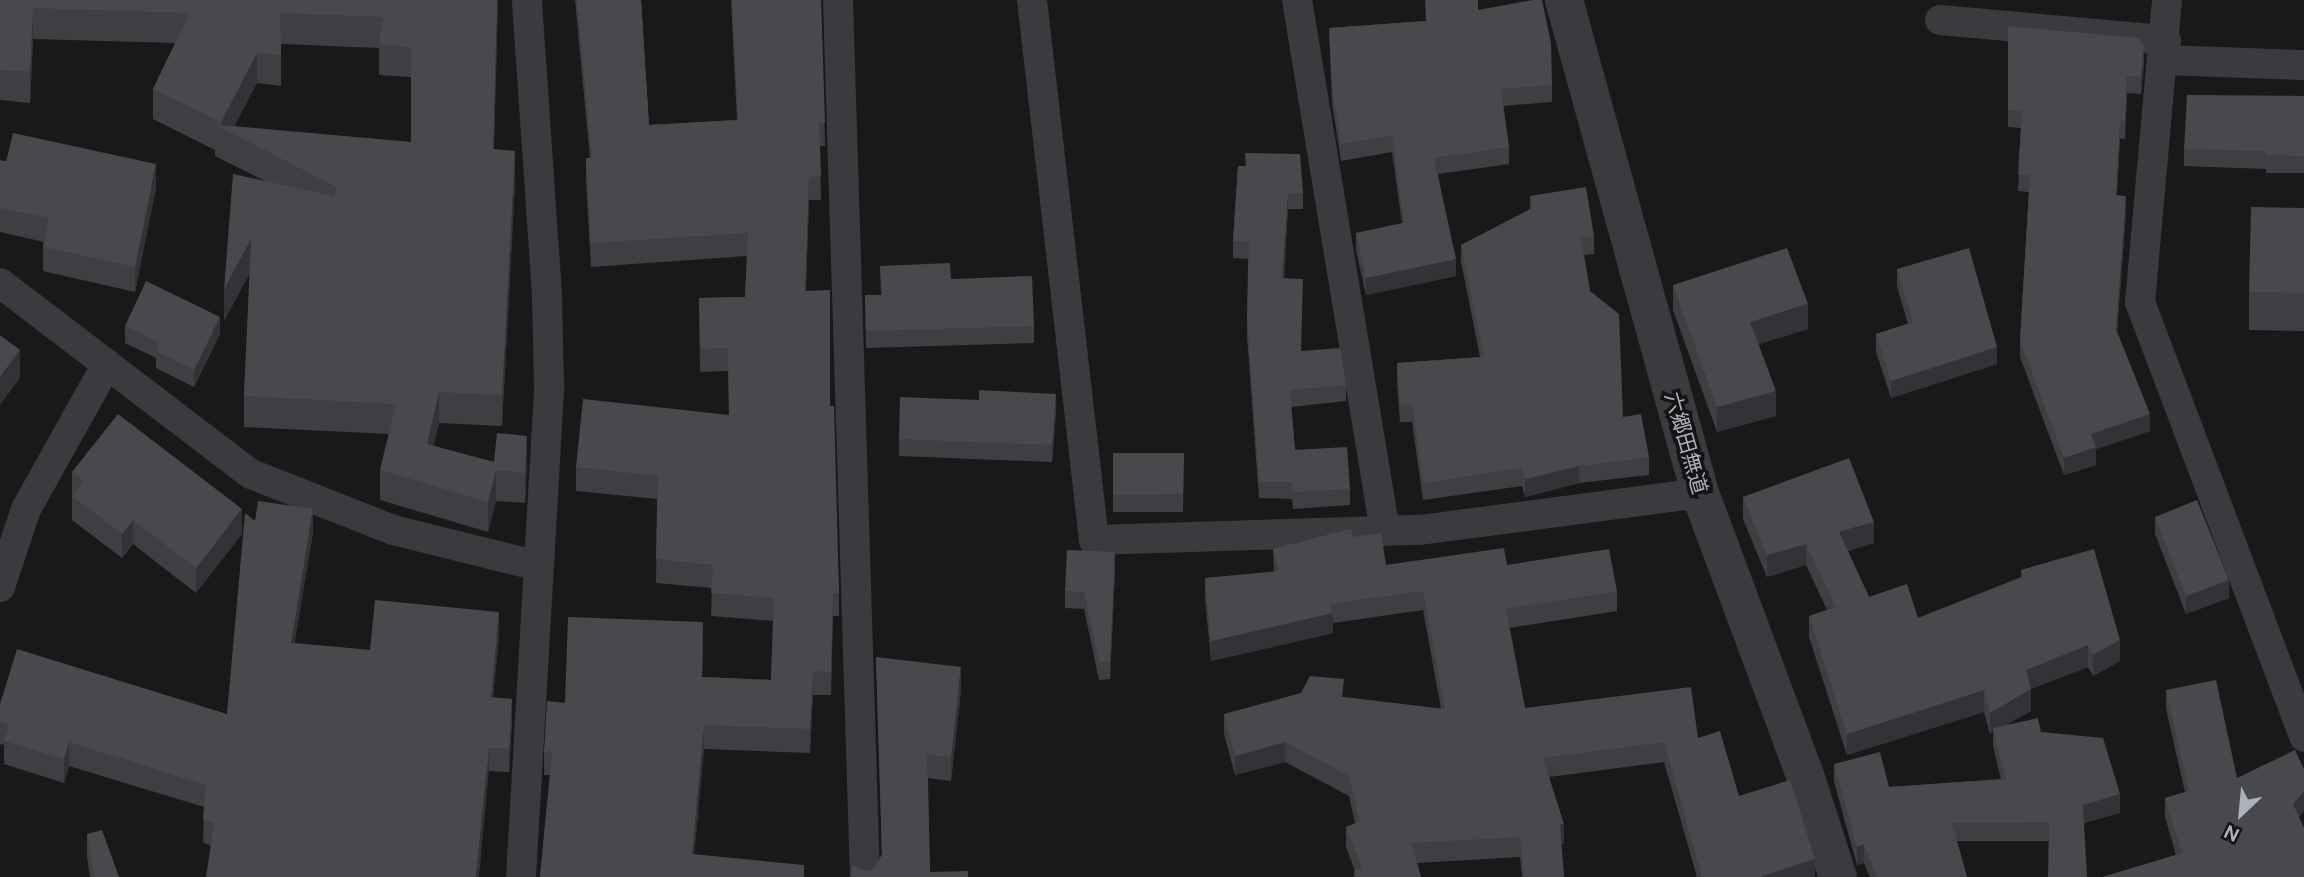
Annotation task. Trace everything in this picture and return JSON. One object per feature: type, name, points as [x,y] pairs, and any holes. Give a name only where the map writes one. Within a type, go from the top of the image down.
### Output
[{"type":"street","points":[[521,877],[548,385],[547,295],[527,0]]},
{"type":"street","points":[[838,0],[865,877]]},
{"type":"street","points":[[1032,0],[1094,540],[1385,531],[1700,493]]},
{"type":"street","points":[[1297,0],[1385,531]]},
{"type":"street","name":"六郷田無道","points":[[1564,0],[1700,493],[1838,877]]},
{"type":"street","points":[[2167,0],[2165,50],[2140,302],[2304,737]]},
{"type":"street","points":[[1940,20],[2165,50],[2304,65]]},
{"type":"street","points":[[0,283],[251,474],[393,530],[538,566]]},
{"type":"street","points":[[0,587],[26,509],[107,364]]},
{"type":"building","points":[[0,0],[497,0],[493,149],[515,151],[502,395],[439,392],[427,444],[494,462],[497,433],[527,436],[525,473],[496,470],[488,502],[380,470],[396,404],[244,396],[251,239],[224,290],[233,174],[334,196],[337,187],[215,125],[411,142],[411,47],[379,44],[383,17],[280,13],[281,55],[257,53],[221,122],[153,89],[190,13],[33,8],[30,72],[0,70]]},
{"type":"building","points":[[577,0],[641,0],[649,125],[738,120],[732,0],[821,0],[825,122],[819,122],[821,176],[809,177],[805,291],[830,290],[830,406],[834,406],[839,593],[833,593],[831,672],[813,671],[810,729],[704,725],[692,854],[804,865],[804,877],[540,877],[552,752],[544,752],[547,701],[565,703],[568,617],[703,622],[702,677],[771,680],[774,598],[711,593],[713,565],[656,559],[658,476],[576,467],[583,399],[729,415],[728,348],[700,349],[699,298],[745,297],[748,233],[591,243],[586,158],[592,158]]},
{"type":"building","points":[[1425,0],[1478,0],[1478,10],[1542,0],[1551,43],[1552,85],[1501,89],[1509,147],[1434,158],[1456,259],[1366,278],[1356,233],[1404,223],[1392,135],[1341,144],[1332,86],[1329,28],[1426,21]]},
{"type":"building","points":[[2008,26],[2138,38],[2144,46],[2141,77],[2127,76],[2125,121],[2120,121],[2116,195],[2126,196],[2116,329],[2150,414],[2091,434],[2096,447],[2064,458],[2020,340],[2030,175],[2018,174],[2022,111],[2008,110]]},
{"type":"building","points":[[2187,95],[2304,96],[2304,156],[2266,155],[2266,151],[2184,149]]},
{"type":"building","points":[[13,133],[156,164],[135,267],[43,247],[49,218],[0,208],[0,160],[6,162]]},
{"type":"building","points":[[1245,153],[1300,154],[1303,193],[1288,193],[1282,278],[1303,279],[1301,351],[1340,348],[1346,385],[1290,390],[1295,450],[1347,447],[1350,489],[1293,492],[1292,482],[1259,482],[1247,319],[1249,242],[1233,241],[1238,166],[1246,166]]},
{"type":"building","points":[[1586,187],[1594,236],[1581,238],[1590,291],[1619,314],[1623,417],[1641,414],[1649,457],[1579,466],[1525,479],[1522,468],[1423,483],[1412,404],[1400,405],[1397,363],[1484,357],[1461,245],[1532,208],[1530,196]]},
{"type":"building","points":[[2251,207],[2304,208],[2304,293],[2249,292]]},
{"type":"building","points":[[1787,248],[1808,304],[1750,322],[1776,391],[1717,407],[1673,285]]},
{"type":"building","points":[[1969,248],[1997,347],[1891,381],[1876,334],[1913,322],[1897,269]]},
{"type":"building","points":[[950,263],[951,279],[1032,276],[1034,326],[866,331],[865,295],[882,295],[880,266]]},
{"type":"building","points":[[146,281],[220,317],[194,370],[156,351],[159,342],[125,326]]},
{"type":"building","points":[[0,335],[20,350],[0,377]]},
{"type":"building","points":[[979,390],[1056,394],[1052,445],[899,439],[900,397],[979,400]]},
{"type":"building","points":[[118,414],[242,509],[196,568],[133,520],[122,534],[72,496],[84,481],[72,472]]},
{"type":"building","points":[[1113,453],[1184,453],[1183,494],[1113,495]]},
{"type":"building","points":[[1849,458],[1874,522],[1839,532],[1869,597],[1907,584],[1918,618],[2023,577],[2021,570],[2094,549],[2120,640],[2093,655],[2088,645],[2026,670],[2031,689],[1990,713],[1984,690],[1847,734],[1809,616],[1836,607],[1806,544],[1767,555],[1743,497]]},
{"type":"building","points":[[2197,500],[2229,580],[2186,596],[2155,517]]},
{"type":"building","points":[[258,501],[313,509],[291,643],[370,650],[375,600],[499,612],[491,697],[512,699],[509,749],[489,748],[476,877],[206,877],[214,824],[203,819],[206,785],[69,742],[64,759],[4,741],[9,724],[0,721],[0,704],[17,649],[227,714],[245,513],[255,521]]},
{"type":"building","points":[[1352,530],[1353,537],[1381,533],[1386,565],[1504,548],[1507,565],[1609,549],[1617,591],[1506,609],[1525,708],[1691,687],[1698,738],[1720,731],[1739,796],[1790,780],[1815,859],[1762,877],[1702,877],[1664,742],[1543,758],[1564,824],[1560,825],[1564,877],[1524,877],[1520,837],[1411,843],[1421,877],[1356,877],[1354,871],[1362,868],[1346,827],[1360,822],[1349,776],[1285,742],[1235,756],[1224,714],[1301,693],[1310,676],[1344,679],[1342,697],[1445,709],[1423,591],[1330,604],[1333,613],[1211,641],[1205,578],[1279,571],[1273,549]]},
{"type":"building","points":[[1067,550],[1115,552],[1110,662],[1099,662],[1084,592],[1065,591]]},
{"type":"building","points":[[876,657],[961,667],[951,757],[927,755],[930,872],[968,871],[968,877],[851,877],[852,865],[865,871],[874,869],[882,854]]},
{"type":"building","points":[[2216,680],[2237,778],[2295,750],[2304,769],[2304,792],[2293,804],[2304,828],[2304,877],[2102,877],[2182,853],[2165,798],[2189,791],[2166,690]]},
{"type":"building","points":[[2038,718],[2041,732],[2103,738],[2120,794],[2083,805],[2087,877],[2048,877],[2049,822],[1952,823],[1967,877],[1877,877],[1864,844],[1857,847],[1834,764],[1880,752],[1889,787],[2006,779],[1993,728]]},
{"type":"building","points":[[102,830],[119,877],[94,877],[87,834]]}]
